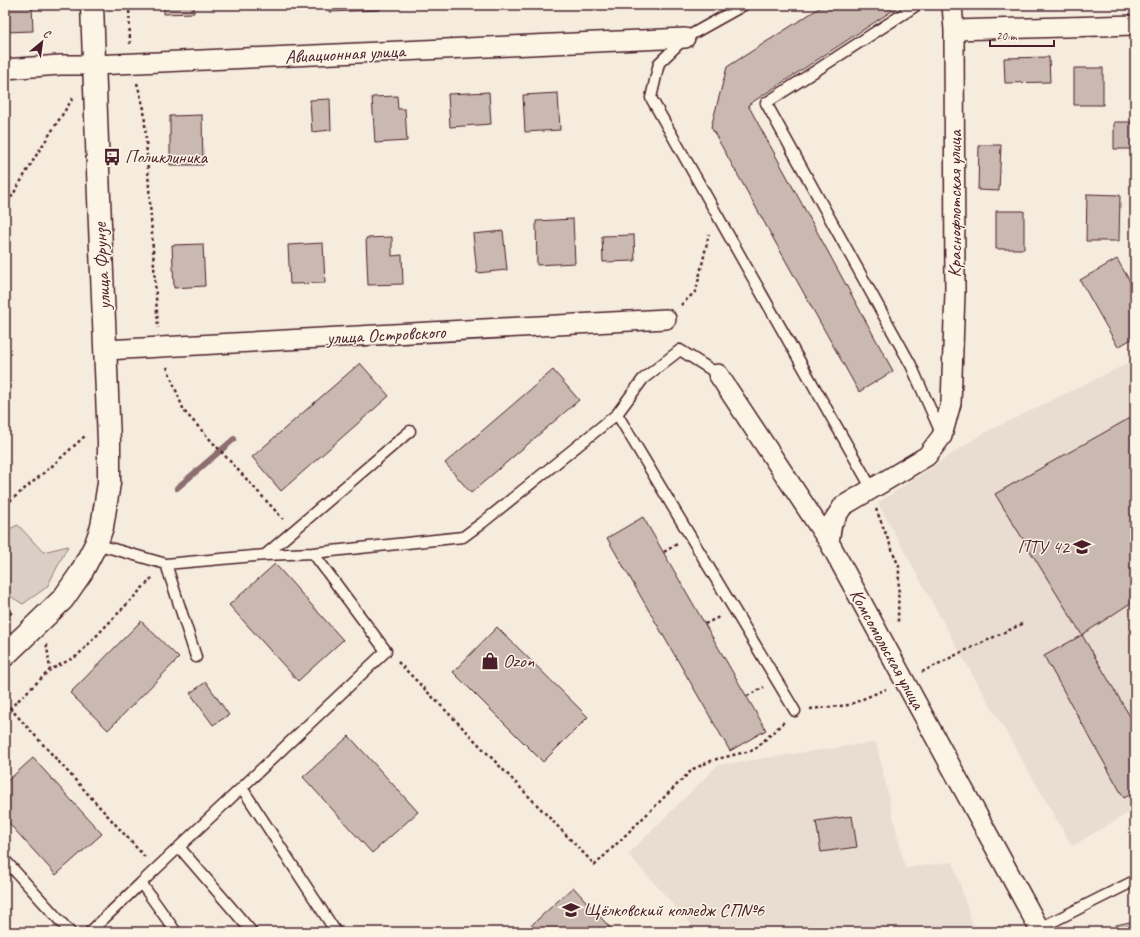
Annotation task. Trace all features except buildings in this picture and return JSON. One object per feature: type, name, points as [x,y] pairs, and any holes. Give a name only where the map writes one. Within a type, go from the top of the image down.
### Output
[{"type":"main road","name":"улица Фрунзе","points":[[5,655],[62,599],[81,573],[99,535],[109,483],[110,441],[92,5]]},
{"type":"street","name":"Краснофлотская улица","points":[[942,436],[951,403],[955,293],[954,30],[952,5]]},
{"type":"street","points":[[954,30],[1135,25]]},
{"type":"street","name":"Авиационная улица","points":[[8,69],[60,65],[131,64],[685,38]]},
{"type":"street","name":"улица Островского","points":[[106,350],[666,319]]},
{"type":"street","name":"Комсомольская улица","points":[[718,374],[829,542],[1040,930]]},
{"type":"street","points":[[829,542],[832,523],[843,506],[927,456],[942,436]]},
{"type":"lane","points":[[744,5],[685,38],[659,63],[651,98],[872,489]]},
{"type":"lane","points":[[917,5],[766,103],[911,366],[942,436]]},
{"type":"lane","points":[[99,535],[166,564],[265,555],[313,553],[463,537],[617,414],[643,379],[680,350],[718,374]]},
{"type":"lane","points":[[617,414],[795,711]]},
{"type":"lane","points":[[265,555],[410,431]]},
{"type":"lane","points":[[90,932],[386,651],[313,553]]},
{"type":"lane","points":[[166,564],[196,657]]},
{"type":"lane","points":[[242,788],[336,932]]},
{"type":"lane","points":[[179,847],[252,932]]},
{"type":"lane","points":[[5,860],[70,932]]},
{"type":"lane","points":[[1040,930],[1134,881],[1135,884]]},
{"type":"lane","points":[[141,883],[176,932]]},
{"type":"path","points":[[129,5],[131,64],[144,109],[159,348],[184,411],[293,531]]},
{"type":"path","points":[[5,208],[37,154],[77,92]]},
{"type":"path","points":[[666,319],[696,291],[714,210]]},
{"type":"path","points":[[5,505],[86,436]]},
{"type":"path","points":[[872,489],[877,514],[899,567],[898,627]]},
{"type":"path","points":[[5,713],[50,670],[77,656],[166,564]]},
{"type":"path","points":[[921,673],[1022,624]]},
{"type":"path","points":[[386,651],[465,730],[595,865],[693,769],[713,760],[754,750],[795,711],[849,705],[892,687]]},
{"type":"path","points":[[10,708],[156,869]]},
{"type":"shaded area","points":[[1135,360],[1135,809],[1072,846],[960,653],[878,503],[982,434]]},
{"type":"shaded area","points":[[18,525],[43,552],[68,546],[47,587],[23,604],[5,593],[5,531]]},
{"type":"shaded area","points":[[876,742],[905,868],[953,862],[975,932],[698,932],[628,854],[718,765]]},
{"type":"waterway","points":[[177,488],[234,439]]},
{"type":"place","name":"Поликлиника","points":[[112,157]]},
{"type":"place","name":"ПТУ 42","points":[[1082,547]]},
{"type":"place","name":"Ozon","points":[[490,661]]},
{"type":"place","name":"Щёлковский колледж СП№6","points":[[571,910]]}]
